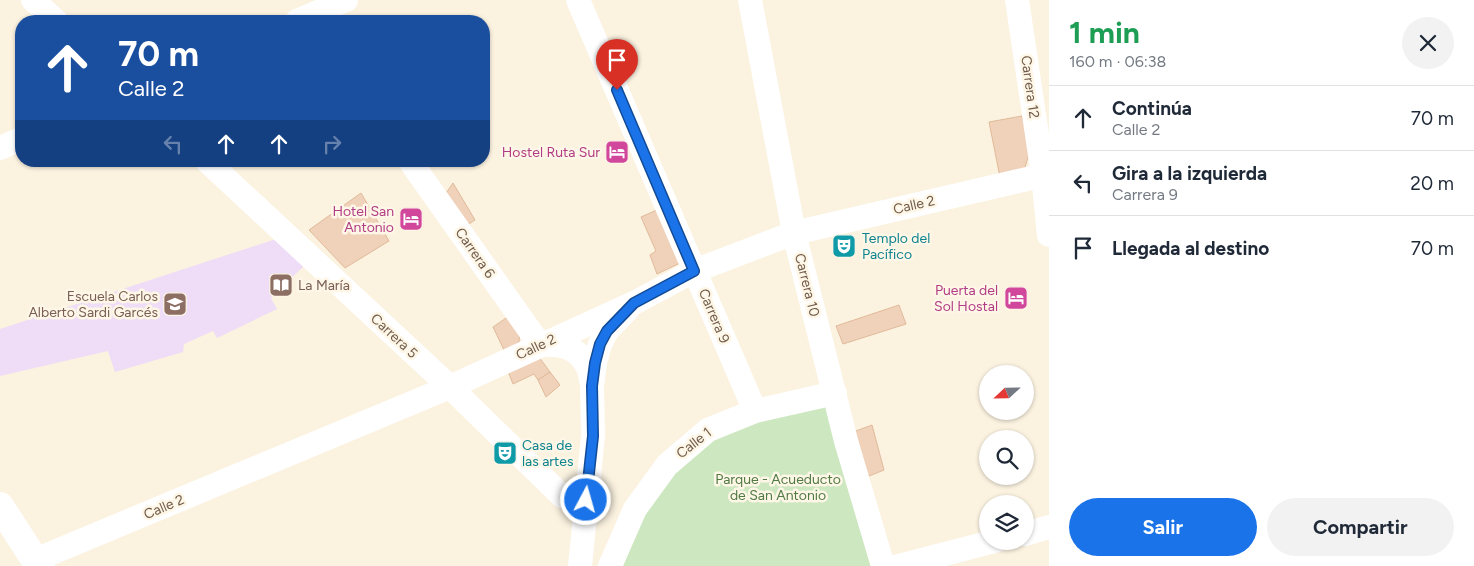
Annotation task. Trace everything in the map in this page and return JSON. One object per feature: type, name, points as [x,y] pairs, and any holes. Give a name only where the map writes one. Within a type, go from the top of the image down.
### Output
[{"type":"main road","points":[[0,506],[38,563]]},
{"type":"main road","points":[[0,540],[38,563]]},
{"type":"street","points":[[33,0],[49,15]]},
{"type":"street","points":[[303,15],[346,0]]},
{"type":"street","name":"Carrera 9","points":[[578,0],[755,411]]},
{"type":"street","name":"Carrera 10","points":[[750,0],[794,233],[846,441],[883,566]]},
{"type":"street","name":"Carrera 12","points":[[1017,0],[1046,175],[1049,234]]},
{"type":"street","points":[[0,148],[15,142]]},
{"type":"street","name":"Carrera 5","points":[[213,167],[450,387],[562,496],[586,500]]},
{"type":"street","name":"Carrera 6","points":[[414,167],[540,345]]},
{"type":"street","name":"Calle 2","points":[[38,563],[450,387],[634,303],[694,271],[794,233],[1046,175]]},
{"type":"street","points":[[580,566],[593,436],[592,386],[595,363],[600,344],[607,331],[634,303]]},
{"type":"street","points":[[540,345],[559,344],[576,352],[588,367],[592,386]]},
{"type":"street","name":"Calle 1","points":[[610,566],[635,509],[667,465],[708,430],[755,411],[835,393]]},
{"type":"street","points":[[1034,532],[1049,528]]},
{"type":"street","points":[[898,566],[979,545]]},
{"type":"shaded area","name":"Escuela Carlos Alberto Sardi Garcés","points":[[282,237],[307,263],[271,298],[277,309],[217,338],[213,331],[184,344],[183,352],[115,372],[108,351],[0,376],[0,329]]},
{"type":"green space","name":"Parque - Acueducto de San Antonio","points":[[835,393],[883,566],[611,566],[635,509],[708,430]]},
{"type":"building","points":[[1022,116],[1030,150],[1024,171],[1000,177],[989,122]]},
{"type":"building","points":[[453,183],[475,220],[464,227],[444,196]]},
{"type":"building","points":[[361,193],[389,241],[345,268],[309,230]]},
{"type":"building","points":[[659,209],[680,261],[678,264],[657,274],[650,255],[656,251],[641,217]]},
{"type":"building","points":[[899,305],[906,324],[843,344],[836,326]]},
{"type":"building","points":[[509,316],[520,330],[519,342],[505,352],[493,327]]},
{"type":"building","points":[[536,353],[550,372],[538,380],[534,374],[513,384],[507,369]]},
{"type":"building","points":[[550,372],[560,385],[546,397],[538,380]]},
{"type":"building","points":[[872,425],[884,470],[864,478],[853,432]]},
{"type":"place","name":"Hostel Ruta Sur","points":[[617,152]]},
{"type":"place","name":"Hotel San Antonio","points":[[411,219]]},
{"type":"place","name":"Templo del Pacífico","points":[[844,246]]},
{"type":"place","name":"La María","points":[[281,285]]},
{"type":"place","name":"Puerta del Sol Hostal","points":[[1016,298]]},
{"type":"place","name":"Escuela Carlos Alberto Sardi Garcés","points":[[175,304]]},
{"type":"place","name":"Casa de las artes","points":[[505,453]]},
{"type":"route","points":[[586,500],[593,436],[592,386],[600,344],[607,331],[634,303],[694,271],[617,90]]}]
